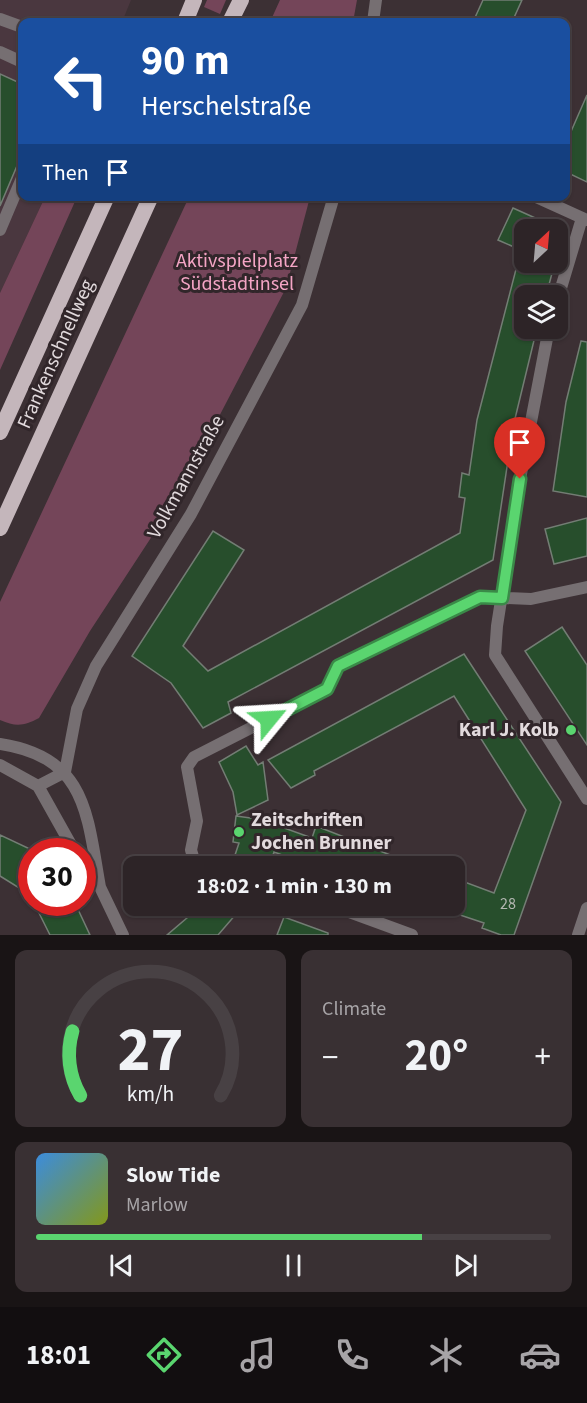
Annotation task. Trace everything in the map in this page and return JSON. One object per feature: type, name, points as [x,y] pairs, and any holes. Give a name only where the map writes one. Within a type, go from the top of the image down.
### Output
[{"type":"highway","points":[[187,18],[194,0]]},
{"type":"highway","points":[[232,18],[241,0]]},
{"type":"highway","name":"Frankenschnellweg","points":[[0,432],[105,201]]},
{"type":"highway","name":"Frankenschnellweg","points":[[0,528],[148,201]]},
{"type":"street","points":[[374,18],[376,0]]},
{"type":"street","points":[[0,19],[18,26]]},
{"type":"street","points":[[0,52],[18,60]]},
{"type":"street","points":[[0,230],[18,187]]},
{"type":"street","name":"Volkmannstraße","points":[[65,772],[77,709],[96,666],[191,514],[302,306],[333,201]]},
{"type":"street","points":[[545,201],[584,219],[562,285]]},
{"type":"street","points":[[547,339],[520,479],[495,655],[587,799]]},
{"type":"street","points":[[193,856],[191,850],[197,820],[187,768],[194,757],[327,689],[338,666],[480,597],[531,599],[587,587]]},
{"type":"street","points":[[0,744],[20,747],[41,755],[65,772],[85,805],[100,887]]},
{"type":"street","points":[[0,765],[38,786],[67,838]]},
{"type":"street","points":[[38,786],[65,772]]},
{"type":"street","points":[[96,882],[123,935]]},
{"type":"street","points":[[578,935],[587,908]]},
{"type":"street","points":[[360,916],[412,935]]},
{"type":"shaded area","points":[[0,0],[131,0],[124,18],[18,18],[18,201],[43,201],[0,293]]},
{"type":"green space","points":[[207,0],[226,0],[220,14],[204,7]]},
{"type":"green space","points":[[280,0],[357,0],[354,18],[272,18]]},
{"type":"green space","points":[[43,201],[75,201],[0,370],[0,293]]},
{"type":"green space","name":"Aktivspielplatz Südstadtinsel","points":[[187,201],[309,201],[286,288],[175,501],[90,631],[39,718],[20,725],[0,720],[0,602]]},
{"type":"building","points":[[483,0],[522,0],[514,18],[475,18]]},
{"type":"building","points":[[0,74],[18,82],[18,163],[0,206]]},
{"type":"building","points":[[587,95],[587,182],[570,174],[570,134]]},
{"type":"building","points":[[513,208],[538,219],[514,219],[514,247],[498,240]]},
{"type":"building","points":[[515,273],[552,273],[549,285],[514,285],[514,339],[534,339],[513,427],[493,560],[228,702],[231,713],[203,728],[171,683],[132,656],[213,531],[244,550],[183,646],[208,671],[460,533],[465,498],[459,497],[462,473],[469,475],[477,420]]},
{"type":"building","points":[[581,341],[587,342],[587,497],[553,491],[566,402]]},
{"type":"building","points":[[587,518],[587,556],[554,564],[545,529]]},
{"type":"building","points":[[562,627],[587,665],[587,745],[525,651]]},
{"type":"building","points":[[464,654],[561,802],[514,935],[501,935],[482,928],[484,923],[463,916],[465,916],[465,882],[494,893],[526,810],[454,696],[314,771],[315,775],[291,788],[268,760]]},
{"type":"building","points":[[246,746],[258,765],[263,762],[268,800],[237,815],[233,792],[219,762]]},
{"type":"building","points":[[236,816],[273,821],[273,824],[312,838],[316,826],[393,856],[285,856],[274,852],[273,856],[235,856],[239,843],[233,842]]},
{"type":"building","points":[[0,835],[18,843],[18,887],[0,876]]},
{"type":"building","points":[[40,916],[81,916],[90,935],[50,935]]},
{"type":"building","points":[[189,916],[234,916],[218,935],[167,935]]},
{"type":"building","points":[[284,917],[328,933],[328,935],[277,935]]},
{"type":"place","name":"Karl J. Kolb","points":[[571,730]]},
{"type":"place","name":"Zeitschriften Jochen Brunner","points":[[239,832]]},
{"type":"route","points":[[269,719],[327,689],[338,666],[480,597],[502,598],[520,479]]}]
